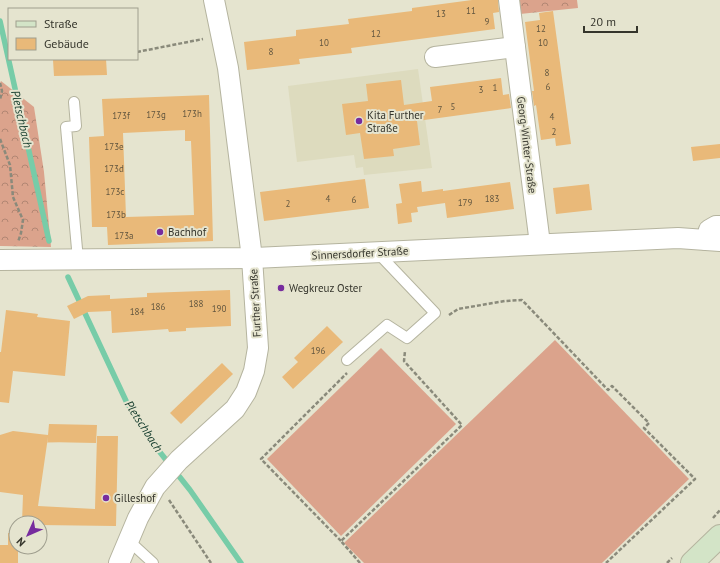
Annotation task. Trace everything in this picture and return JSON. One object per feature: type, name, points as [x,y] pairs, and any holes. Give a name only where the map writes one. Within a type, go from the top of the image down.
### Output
[{"type":"main road","points":[[692,563],[720,536]]},
{"type":"street","name":"Further Straße","points":[[119,563],[138,518],[160,482],[179,460],[235,409],[246,392],[254,371],[258,348],[252,258],[228,68],[214,0]]},
{"type":"street","name":"Georg-Winter-Straße","points":[[509,0],[540,244]]},
{"type":"street","points":[[435,57],[515,47]]},
{"type":"street","name":"Sinnersdorfer Straße","points":[[5,260],[252,258],[715,236]]},
{"type":"lane","points":[[74,102],[76,126],[66,127],[78,260]]},
{"type":"lane","points":[[347,360],[387,325],[407,338],[435,313],[377,252]]},
{"type":"lane","points":[[129,541],[153,563]]},
{"type":"path","points":[[138,52],[221,36]]},
{"type":"path","points":[[0,83],[2,91],[0,100]]},
{"type":"path","points":[[0,139],[10,164],[14,197],[23,220],[21,233],[5,260]]},
{"type":"path","points":[[435,313],[448,316],[458,309],[505,301],[522,300],[608,390],[612,386],[618,391],[649,424],[644,428],[694,479],[606,563]]},
{"type":"path","points":[[341,541],[462,425],[404,361],[407,338]]},
{"type":"path","points":[[347,360],[350,370],[261,459],[341,541],[360,563]]},
{"type":"path","points":[[160,482],[171,502],[211,563]]},
{"type":"shaded area","name":"Kita Further Straße","points":[[418,69],[432,168],[364,175],[363,167],[356,168],[354,155],[297,162],[288,86]]},
{"type":"green space","points":[[519,0],[577,0],[578,8],[520,14]]},
{"type":"green space","points":[[1,81],[34,107],[44,172],[51,247],[0,246]]},
{"type":"green space","points":[[555,340],[689,479],[602,563],[364,563],[344,543]]},
{"type":"green space","points":[[381,348],[456,424],[341,536],[267,459]]},
{"type":"building","points":[[472,0],[498,0],[499,12],[493,13],[495,29],[351,48],[352,53],[299,59],[300,64],[247,70],[244,42],[296,36],[296,30],[349,24],[348,19],[412,11],[412,8]]},
{"type":"building","points":[[553,11],[571,144],[556,146],[555,138],[541,140],[536,105],[534,106],[532,91],[534,91],[525,22],[540,20],[539,13]]},
{"type":"building","points":[[53,60],[106,60],[107,75],[54,76]]},
{"type":"building","points":[[501,78],[503,95],[509,94],[511,108],[417,121],[420,145],[393,149],[394,156],[364,159],[360,133],[346,135],[342,104],[368,101],[366,84],[401,80],[404,105],[432,101],[430,87]]},
{"type":"building","points":[[209,95],[213,241],[108,245],[107,227],[92,227],[89,137],[104,136],[102,99]],"holes":[[[185,130],[185,141],[191,141],[194,215],[126,217],[123,133]]]},
{"type":"building","points":[[720,144],[720,158],[693,161],[691,147]]},
{"type":"building","points":[[365,179],[369,208],[264,221],[260,192]]},
{"type":"building","points":[[421,181],[422,192],[443,189],[443,191],[510,182],[514,209],[447,218],[445,203],[417,207],[418,212],[411,213],[412,222],[398,224],[396,204],[402,203],[399,184]]},
{"type":"building","points":[[589,184],[592,210],[556,214],[553,188]]},
{"type":"building","points":[[230,290],[231,326],[186,328],[186,331],[169,332],[168,329],[112,333],[111,311],[88,312],[74,319],[67,306],[88,296],[110,295],[110,299],[147,297],[147,293]]},
{"type":"building","points":[[6,310],[38,314],[37,317],[70,321],[65,376],[13,371],[9,403],[0,402],[0,352]]},
{"type":"building","points":[[327,326],[343,342],[293,389],[282,377],[298,362],[294,358]]},
{"type":"building","points":[[222,363],[233,374],[181,424],[170,413]]},
{"type":"building","points":[[49,424],[97,425],[96,443],[47,442],[38,506],[95,509],[97,436],[118,436],[116,526],[48,525],[48,515],[22,515],[23,495],[0,492],[0,435],[13,431],[48,435]]},
{"type":"building","points":[[0,545],[8,545],[8,555],[18,555],[18,563],[0,563]]},
{"type":"waterway","name":"Pletschbach","points":[[0,21],[8,57]]},
{"type":"waterway","name":"Pletschbach","points":[[9,60],[49,241]]},
{"type":"waterway","name":"Pletschbach","points":[[68,277],[127,403],[159,451],[190,490],[241,563]]},
{"type":"place","name":"Kita Further Straße","points":[[359,121]]},
{"type":"place","name":"Bachhof","points":[[160,232]]},
{"type":"place","name":"Wegkreuz Oster","points":[[281,288]]},
{"type":"place","name":"Gilleshof","points":[[106,498]]}]
